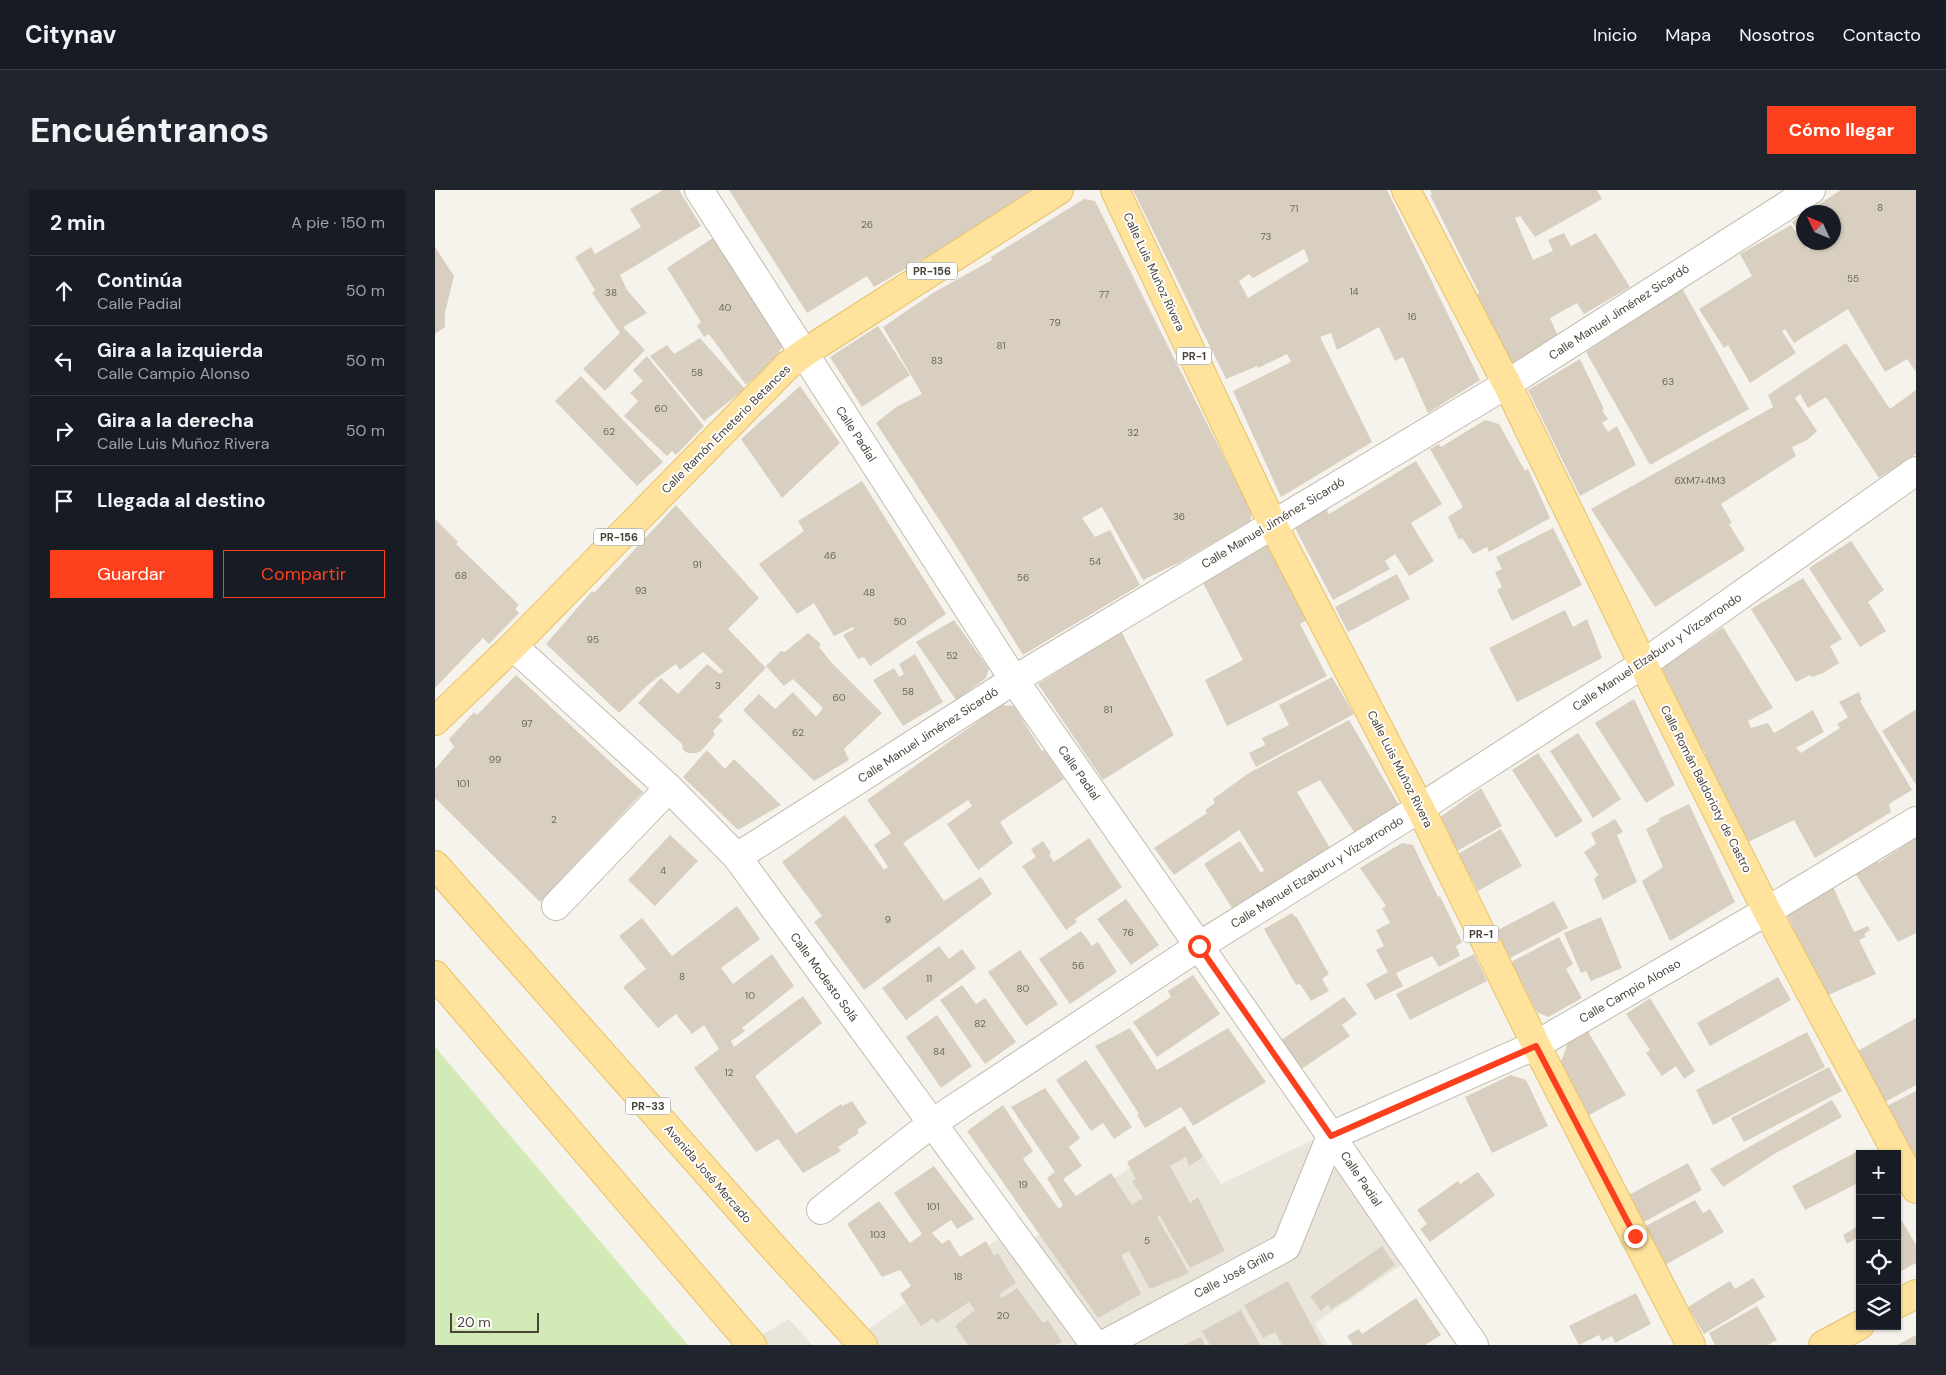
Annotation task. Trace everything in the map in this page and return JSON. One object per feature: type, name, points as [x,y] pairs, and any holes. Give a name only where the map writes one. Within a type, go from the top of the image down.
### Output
[{"type":"main road","name":"Calle Ramón Emeterio Betances","points":[[435,722],[513,646],[789,365],[804,353],[1059,190]]},
{"type":"main road","name":"Calle Luis Muñoz Rivera","points":[[1115,190],[1273,523],[1420,808],[1536,1046],[1691,1345]]},
{"type":"main road","name":"Calle Román Baldorioty de Castro","points":[[1406,190],[1507,384],[1643,664],[1767,911],[1916,1189]]},
{"type":"main road","name":"Avenida José Mercado","points":[[435,865],[773,1248],[863,1345]]},
{"type":"main road","points":[[435,975],[752,1345]]},
{"type":"main road","points":[[1901,1302],[1916,1294]]},
{"type":"main road","points":[[1823,1345],[1856,1327]]},
{"type":"street","name":"Calle Padial","points":[[699,190],[1014,680],[1331,1136],[1473,1345]]},
{"type":"street","name":"Calle Manuel Jiménez Sicardó","points":[[737,857],[1014,680],[1507,384],[1811,190]]},
{"type":"street","name":"Calle Manuel Elzaburu y Vizcarrondo","points":[[821,1210],[931,1124],[1199,946],[1420,808],[1643,664],[1916,471]]},
{"type":"street","name":"Calle Modesto Solá","points":[[513,646],[669,788],[737,857],[931,1124],[1095,1345]]},
{"type":"street","points":[[556,906],[669,788]]},
{"type":"street","name":"Calle Campio Alonso","points":[[1331,1136],[1536,1046],[1767,911],[1916,821]]},
{"type":"street","name":"Calle José Grillo","points":[[1103,1345],[1286,1246],[1331,1136]]},
{"type":"shaded area","points":[[1185,1126],[1221,1184],[1327,1133],[1413,1257],[1315,1323],[1328,1345],[845,1345],[1011,1230],[1024,1246]]},
{"type":"shaded area","points":[[789,1319],[812,1345],[745,1345]]},
{"type":"green space","points":[[435,1047],[688,1345],[435,1345]]},
{"type":"building","points":[[663,190],[679,190],[701,226],[620,275],[627,290],[647,313],[623,327],[645,350],[605,391],[583,369],[620,333],[592,293],[595,290],[575,257],[591,247],[595,254],[641,227],[630,209]]},
{"type":"building","points":[[729,190],[1038,190],[925,259],[874,287],[867,276],[807,313]]},
{"type":"building","points":[[1133,190],[1387,190],[1480,380],[1428,413],[1403,357],[1395,361],[1379,327],[1337,350],[1331,333],[1320,337],[1372,442],[1281,497],[1233,391],[1291,362],[1287,354],[1258,368],[1257,366],[1226,379]],"holes":[[[1304,249],[1309,261],[1248,298],[1239,281],[1249,274],[1253,278]]]},
{"type":"building","points":[[1430,190],[1597,190],[1602,199],[1535,237],[1520,216],[1515,218],[1533,260],[1553,251],[1548,240],[1564,233],[1571,246],[1596,233],[1630,287],[1584,314],[1577,303],[1550,318],[1558,336],[1512,364],[1477,295],[1479,293],[1430,195],[1432,194]]},
{"type":"building","points":[[1841,190],[1916,190],[1916,372],[1907,359],[1885,372],[1848,309],[1794,343],[1785,329],[1782,331],[1796,353],[1750,383],[1728,345],[1724,348],[1699,309],[1752,276],[1740,254],[1791,225],[1796,232],[1796,250],[1841,250],[1841,205],[1818,205]]},
{"type":"building","points":[[1084,199],[1095,201],[1252,513],[1250,521],[1180,562],[1143,580],[1102,507],[1082,518],[1095,537],[1110,530],[1140,585],[1023,655],[953,541],[876,423],[896,407],[922,394],[883,327],[933,293],[992,260],[991,257]]},
{"type":"building","points":[[1796,219],[1796,228],[1792,222]]},
{"type":"building","points":[[713,238],[783,347],[779,351],[782,354],[746,385],[709,334],[704,337],[697,326],[701,322],[667,268]]},
{"type":"building","points":[[435,247],[454,276],[445,313],[445,327],[435,334]]},
{"type":"building","points":[[1682,288],[1749,409],[1650,465],[1586,352]]},
{"type":"building","points":[[878,326],[910,375],[862,407],[830,357]]},
{"type":"building","points":[[700,338],[745,389],[704,421],[650,356],[667,345],[674,354]]},
{"type":"building","points":[[1846,343],[1890,409],[1916,390],[1916,454],[1879,478],[1826,397],[1808,408],[1800,394],[1795,398],[1817,431],[1807,440],[1792,447],[1796,456],[1721,504],[1732,523],[1729,524],[1745,550],[1655,607],[1591,509],[1773,407],[1768,395]]},
{"type":"building","points":[[647,356],[704,426],[676,455],[672,451],[667,456],[624,416],[638,401],[630,393],[643,381],[633,370]]},
{"type":"building","points":[[1580,359],[1604,409],[1602,410],[1608,419],[1602,423],[1608,432],[1617,426],[1636,465],[1580,496],[1528,390]]},
{"type":"building","points":[[581,376],[663,462],[637,486],[555,401]]},
{"type":"building","points":[[800,386],[840,443],[782,498],[741,439]]},
{"type":"building","points":[[1485,420],[1499,424],[1525,471],[1528,469],[1550,518],[1489,552],[1487,547],[1473,554],[1462,538],[1459,540],[1448,517],[1463,507],[1430,449],[1439,444],[1441,447]]},
{"type":"building","points":[[1416,461],[1442,504],[1411,523],[1434,561],[1409,576],[1395,554],[1385,561],[1390,569],[1333,600],[1295,528],[1326,509],[1329,514]]},
{"type":"building","points":[[862,481],[946,614],[870,666],[864,657],[858,659],[843,635],[854,629],[853,627],[834,636],[814,603],[797,614],[759,564],[804,531],[798,521]]},
{"type":"building","points":[[676,505],[759,598],[728,629],[766,668],[718,717],[723,720],[713,731],[715,735],[701,751],[696,753],[688,753],[683,750],[682,744],[638,703],[661,678],[678,694],[707,664],[720,674],[723,671],[703,652],[680,670],[676,664],[650,683],[619,713],[546,644],[592,591],[594,593]]},
{"type":"building","points":[[435,519],[458,542],[456,544],[519,605],[515,609],[519,613],[489,644],[483,638],[435,688]]},
{"type":"building","points":[[1553,528],[1582,585],[1512,621],[1497,590],[1502,587],[1495,572],[1502,569],[1496,557]]},
{"type":"building","points":[[1851,541],[1884,590],[1868,602],[1886,631],[1860,647],[1809,568]]},
{"type":"building","points":[[1268,542],[1307,620],[1300,624],[1327,676],[1227,726],[1205,680],[1243,660],[1202,581]]},
{"type":"building","points":[[1397,574],[1410,599],[1348,632],[1335,607]]},
{"type":"building","points":[[1803,578],[1842,639],[1830,646],[1839,663],[1823,673],[1812,677],[1810,675],[1796,682],[1751,609]]},
{"type":"building","points":[[1565,610],[1573,627],[1587,619],[1602,658],[1517,702],[1489,648]]},
{"type":"building","points":[[954,620],[989,669],[986,678],[956,700],[916,642]]},
{"type":"building","points":[[1723,627],[1773,708],[1748,721],[1751,728],[1768,723],[1774,733],[1813,710],[1824,732],[1796,748],[1801,753],[1840,728],[1837,724],[1848,717],[1839,702],[1859,692],[1862,699],[1860,701],[1912,790],[1889,804],[1891,812],[1815,858],[1794,820],[1746,843],[1703,755],[1706,753],[1700,747],[1662,668]]},
{"type":"building","points":[[1121,631],[1174,735],[1103,780],[1038,684]]},
{"type":"building","points":[[808,633],[821,644],[819,647],[831,662],[882,713],[844,749],[849,760],[814,781],[743,710],[759,694],[775,709],[793,692],[816,717],[823,708],[793,679],[784,686],[766,666],[781,651],[785,652]]},
{"type":"building","points":[[915,654],[943,702],[903,726],[873,680],[894,668],[899,677],[904,674],[899,664]]},
{"type":"building","points":[[516,675],[643,792],[540,902],[435,798],[435,769],[454,747],[449,739],[474,712],[477,715]]},
{"type":"building","points":[[1332,677],[1354,714],[1256,767],[1249,753],[1265,745],[1262,738],[1289,725],[1279,705]]},
{"type":"building","points":[[1634,699],[1675,785],[1646,803],[1595,723]]},
{"type":"building","points":[[1001,705],[1014,706],[1042,751],[1045,750],[1064,779],[1000,822],[1013,843],[978,870],[947,824],[972,806],[968,800],[903,843],[944,901],[981,877],[992,894],[864,990],[814,922],[822,916],[782,862],[845,815],[884,870],[888,867],[874,845],[891,833],[867,800]]},
{"type":"building","points":[[1916,711],[1916,785],[1882,731]]},
{"type":"building","points":[[1349,720],[1399,805],[1356,835],[1320,780],[1297,792],[1331,850],[1234,911],[1204,864],[1240,841],[1261,873],[1264,870],[1239,830],[1174,875],[1154,848],[1207,813],[1205,810],[1215,803],[1213,799],[1249,773]]},
{"type":"building","points":[[1578,733],[1621,799],[1593,818],[1550,751]]},
{"type":"building","points":[[707,750],[725,769],[734,759],[781,805],[738,830],[683,777]]},
{"type":"building","points":[[1538,753],[1583,821],[1556,838],[1512,770]]},
{"type":"building","points":[[1481,788],[1502,826],[1457,851],[1439,818]]},
{"type":"building","points":[[1689,804],[1735,902],[1670,941],[1642,881],[1663,867],[1646,829],[1660,821],[1658,819]]},
{"type":"building","points":[[1615,819],[1623,832],[1617,835],[1637,882],[1603,900],[1594,879],[1598,875],[1584,852],[1596,844],[1591,833]]},
{"type":"building","points":[[1501,829],[1522,866],[1478,891],[1458,854]]},
{"type":"building","points":[[1916,834],[1916,933],[1898,942],[1855,873],[1877,861],[1878,863],[1905,845],[1902,842]]},
{"type":"building","points":[[670,835],[698,861],[655,906],[628,880]]},
{"type":"building","points":[[1089,838],[1122,887],[1075,919],[1077,922],[1066,930],[1022,866],[1036,857],[1031,849],[1043,841],[1051,853],[1049,855],[1054,862]]},
{"type":"building","points":[[1402,843],[1413,845],[1438,897],[1440,896],[1462,942],[1456,946],[1460,956],[1439,967],[1432,956],[1396,973],[1403,986],[1375,1000],[1366,984],[1388,972],[1376,950],[1384,946],[1376,930],[1390,923],[1382,908],[1386,906],[1360,868]]},
{"type":"building","points":[[1833,887],[1854,932],[1868,926],[1870,930],[1864,934],[1866,937],[1859,940],[1876,974],[1826,996],[1787,915]]},
{"type":"building","points":[[1126,899],[1159,945],[1131,965],[1097,919]]},
{"type":"building","points":[[1554,901],[1568,928],[1510,958],[1496,931]]},
{"type":"building","points":[[737,906],[760,939],[721,968],[733,984],[772,954],[794,986],[742,1028],[745,1031],[731,1041],[734,1047],[803,996],[822,1023],[755,1076],[796,1134],[841,1104],[842,1106],[852,1101],[867,1123],[857,1130],[859,1133],[838,1147],[841,1151],[803,1173],[778,1139],[756,1152],[694,1068],[719,1049],[704,1025],[692,1034],[676,1014],[658,1028],[623,987],[646,969],[619,936],[642,918],[672,956]]},
{"type":"building","points":[[1292,913],[1296,916],[1329,974],[1322,979],[1329,991],[1311,1001],[1300,984],[1296,985],[1264,929]]},
{"type":"building","points":[[1601,917],[1622,968],[1591,981],[1586,971],[1581,973],[1564,933]]},
{"type":"building","points":[[1081,931],[1092,946],[1098,942],[1117,972],[1070,1004],[1039,959]]},
{"type":"building","points":[[1559,937],[1573,964],[1566,969],[1582,998],[1548,1017],[1537,1012],[1511,962]]},
{"type":"building","points":[[939,946],[949,959],[962,949],[976,968],[906,1020],[882,988]]},
{"type":"building","points":[[1020,950],[1058,1004],[1026,1026],[988,972]]},
{"type":"building","points":[[1474,954],[1487,981],[1410,1020],[1396,994]]},
{"type":"building","points":[[1193,975],[1220,1014],[1157,1057],[1133,1022],[1171,997],[1168,991]]},
{"type":"building","points":[[1778,977],[1791,1000],[1710,1046],[1697,1023]]},
{"type":"building","points":[[962,985],[976,1004],[985,998],[1016,1042],[985,1064],[940,1000]]},
{"type":"building","points":[[1344,997],[1357,1014],[1342,1025],[1350,1036],[1300,1070],[1280,1041]]},
{"type":"building","points":[[1650,998],[1695,1071],[1684,1079],[1676,1066],[1662,1076],[1646,1053],[1650,1050],[1626,1014]]},
{"type":"building","points":[[937,1015],[972,1066],[941,1088],[906,1037]]},
{"type":"building","points":[[1916,1018],[1916,1085],[1885,1102],[1858,1051]]},
{"type":"building","points":[[1130,1028],[1157,1070],[1228,1028],[1266,1082],[1193,1126],[1181,1107],[1145,1128],[1137,1115],[1139,1114],[1095,1046]]},
{"type":"building","points":[[1587,1030],[1626,1095],[1589,1115],[1561,1062],[1569,1040]]},
{"type":"building","points":[[1807,1032],[1825,1067],[1713,1125],[1696,1090]]},
{"type":"building","points":[[1086,1060],[1132,1127],[1114,1139],[1103,1123],[1091,1131],[1056,1080]]},
{"type":"building","points":[[1829,1067],[1842,1091],[1744,1142],[1731,1118]]},
{"type":"building","points":[[1511,1075],[1526,1080],[1548,1126],[1492,1153],[1465,1097]]},
{"type":"building","points":[[1045,1088],[1080,1138],[1069,1147],[1082,1166],[1063,1179],[1076,1196],[1111,1173],[1132,1205],[1143,1198],[1132,1181],[1136,1179],[1127,1162],[1185,1126],[1203,1157],[1189,1166],[1186,1157],[1170,1166],[1190,1203],[1198,1197],[1225,1251],[1190,1268],[1160,1216],[1157,1217],[1189,1273],[1150,1289],[1129,1251],[1121,1255],[1141,1294],[1098,1318],[967,1131],[1003,1105],[1033,1151],[1023,1159],[1059,1209],[1063,1205],[1047,1178],[1055,1172],[1011,1107]]},
{"type":"building","points":[[1916,1091],[1916,1160],[1885,1107]]},
{"type":"building","points":[[1832,1100],[1842,1117],[1776,1153],[1723,1187],[1710,1169]]},
{"type":"building","points":[[1856,1152],[1856,1184],[1805,1210],[1792,1186]]},
{"type":"building","points":[[1688,1163],[1702,1190],[1644,1222],[1629,1195]]},
{"type":"building","points":[[934,1166],[974,1219],[957,1229],[951,1220],[932,1233],[942,1244],[949,1239],[960,1257],[986,1241],[994,1256],[998,1253],[1016,1283],[999,1294],[1002,1298],[1017,1288],[1043,1323],[1048,1320],[1062,1342],[1056,1345],[968,1345],[955,1326],[975,1310],[969,1302],[937,1323],[933,1318],[921,1326],[900,1294],[911,1286],[900,1270],[882,1277],[847,1224],[879,1201],[910,1243],[922,1234],[894,1193]]},
{"type":"building","points":[[1478,1172],[1495,1195],[1430,1242],[1420,1229],[1427,1224],[1417,1210],[1458,1181],[1460,1184]]},
{"type":"building","points":[[1695,1200],[1703,1213],[1710,1209],[1724,1232],[1665,1265],[1644,1227]]},
{"type":"building","points":[[1901,1219],[1916,1245],[1916,1263],[1901,1271]]},
{"type":"building","points":[[1856,1227],[1856,1238],[1847,1244],[1843,1235]]},
{"type":"building","points":[[1382,1246],[1395,1265],[1348,1299],[1331,1309],[1328,1304],[1321,1311],[1310,1296]]},
{"type":"building","points":[[1753,1278],[1765,1297],[1704,1334],[1688,1307],[1730,1281],[1735,1289]]},
{"type":"building","points":[[1288,1281],[1322,1345],[1282,1345],[1275,1332],[1263,1338],[1244,1305]]},
{"type":"building","points":[[1636,1293],[1651,1324],[1615,1343],[1612,1336],[1602,1341],[1599,1335],[1579,1345],[1569,1326]]},
{"type":"building","points":[[1416,1298],[1441,1335],[1425,1345],[1353,1345],[1347,1336],[1359,1329],[1362,1334]]},
{"type":"building","points":[[1757,1306],[1777,1340],[1768,1345],[1715,1345],[1709,1333]]},
{"type":"building","points":[[1241,1310],[1260,1345],[1210,1345],[1202,1331]]},
{"type":"building","points":[[1916,1335],[1916,1345],[1897,1345]]},
{"type":"building","points":[[1201,1337],[1205,1345],[1184,1345]]},
{"type":"route","points":[[1199,946],[1331,1136],[1536,1046],[1635,1236]]}]
